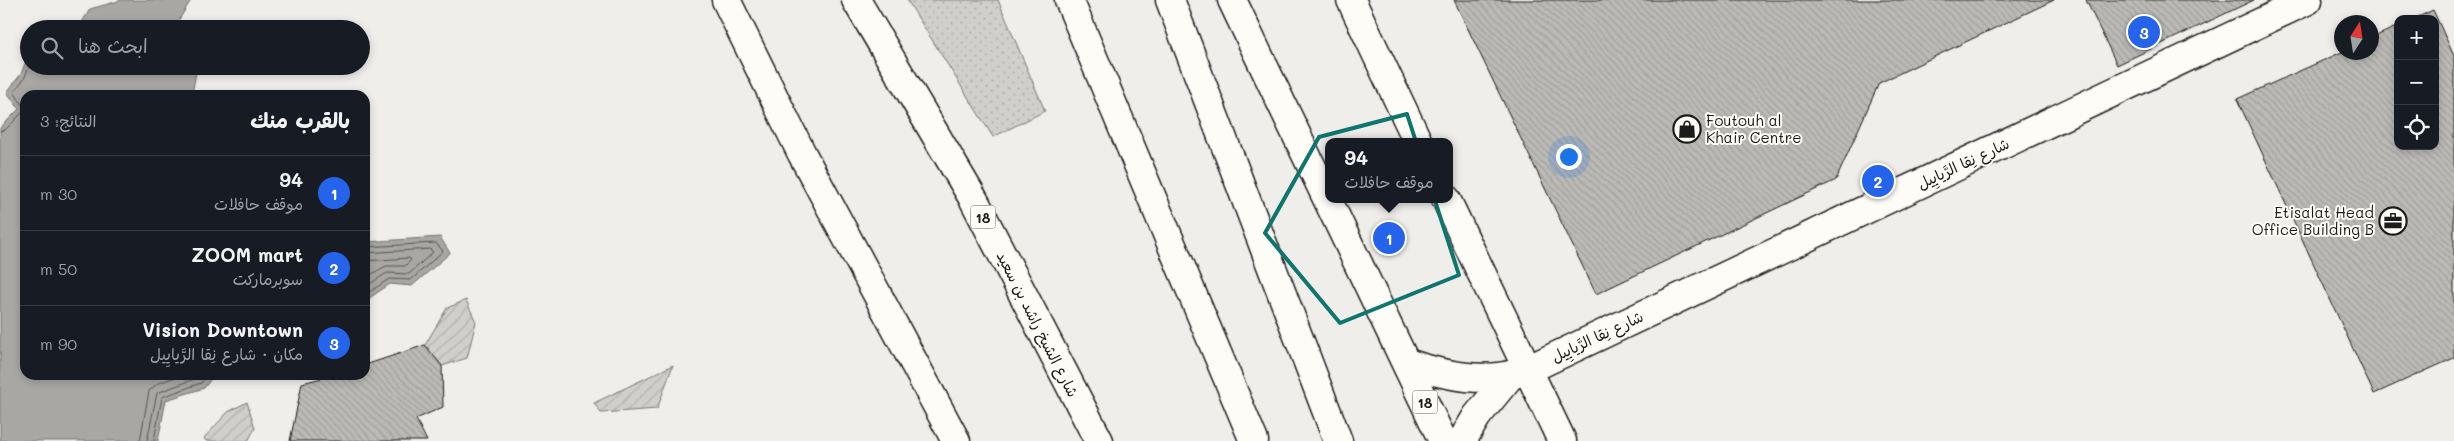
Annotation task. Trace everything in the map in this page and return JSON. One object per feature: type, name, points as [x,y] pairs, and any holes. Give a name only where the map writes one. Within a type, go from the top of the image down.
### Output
[{"type":"main road","points":[[726,0],[802,154],[956,441]]},
{"type":"main road","name":"شارع الشيخ راشد بن سعيد","points":[[856,0],[974,200],[1099,441]]},
{"type":"main road","points":[[1069,0],[1254,441]]},
{"type":"main road","points":[[1170,0],[1338,441]]},
{"type":"main road","name":"18","points":[[1232,0],[1325,193]]},
{"type":"main road","points":[[1351,0],[1416,138]]},
{"type":"main road","name":"شارع نِقا الرَّيايِيل","points":[[1407,363],[1457,376],[1483,378],[1518,373],[2308,0]]},
{"type":"main road","name":"18","points":[[1330,203],[1443,441]]},
{"type":"main road","points":[[1448,203],[1518,373],[1562,441]]},
{"type":"main road","name":"شارع نِقا الرَّيايِيل","points":[[1462,441],[1477,416],[1518,373]]},
{"type":"highlighted area","points":[[1407,114],[1459,275],[1340,323],[1265,233],[1319,137]]},
{"type":"shaded area","points":[[907,0],[998,0],[1045,111],[993,137]]},
{"type":"shaded area","points":[[466,300],[476,322],[467,358],[442,366],[425,345],[447,308]]},
{"type":"shaded area","points":[[673,365],[657,409],[601,413],[594,403]]},
{"type":"shaded area","points":[[247,402],[255,428],[248,441],[206,441],[204,438],[228,412]]},
{"type":"water","points":[[122,0],[191,0],[179,20],[83,20],[90,9]]},
{"type":"water","points":[[20,75],[196,75],[193,90],[20,90],[20,380],[210,380],[204,388],[166,400],[158,441],[0,441],[0,128],[19,109],[7,92]]},
{"type":"water","points":[[440,237],[450,253],[412,286],[390,284],[370,298],[370,242]]},
{"type":"building","name":"Foutouh al Khair Centre","points":[[1454,0],[2054,0],[1879,83],[1836,180],[1596,294]]},
{"type":"building","points":[[2086,0],[2254,0],[2117,65]]},
{"type":"building","points":[[2433,10],[2435,15],[2422,15]]},
{"type":"building","points":[[2439,23],[2454,56],[2454,358],[2374,394],[2237,99],[2334,56],[2334,60],[2379,60],[2379,35],[2394,28],[2394,150],[2439,150]]},
{"type":"building","points":[[425,345],[442,366],[443,407],[416,419],[427,441],[290,441],[302,383],[314,380],[370,380],[370,363]]},
{"type":"place","name":"Vision Downtown","points":[[2144,32]]},
{"type":"place","name":"Foutouh al Khair Centre","points":[[1687,129]]},
{"type":"place","name":"ZOOM mart","points":[[1878,181]]},
{"type":"place","name":"Etisalat Head Office Building B","points":[[2393,221]]},
{"type":"place","name":"94","points":[[1389,238]]}]
